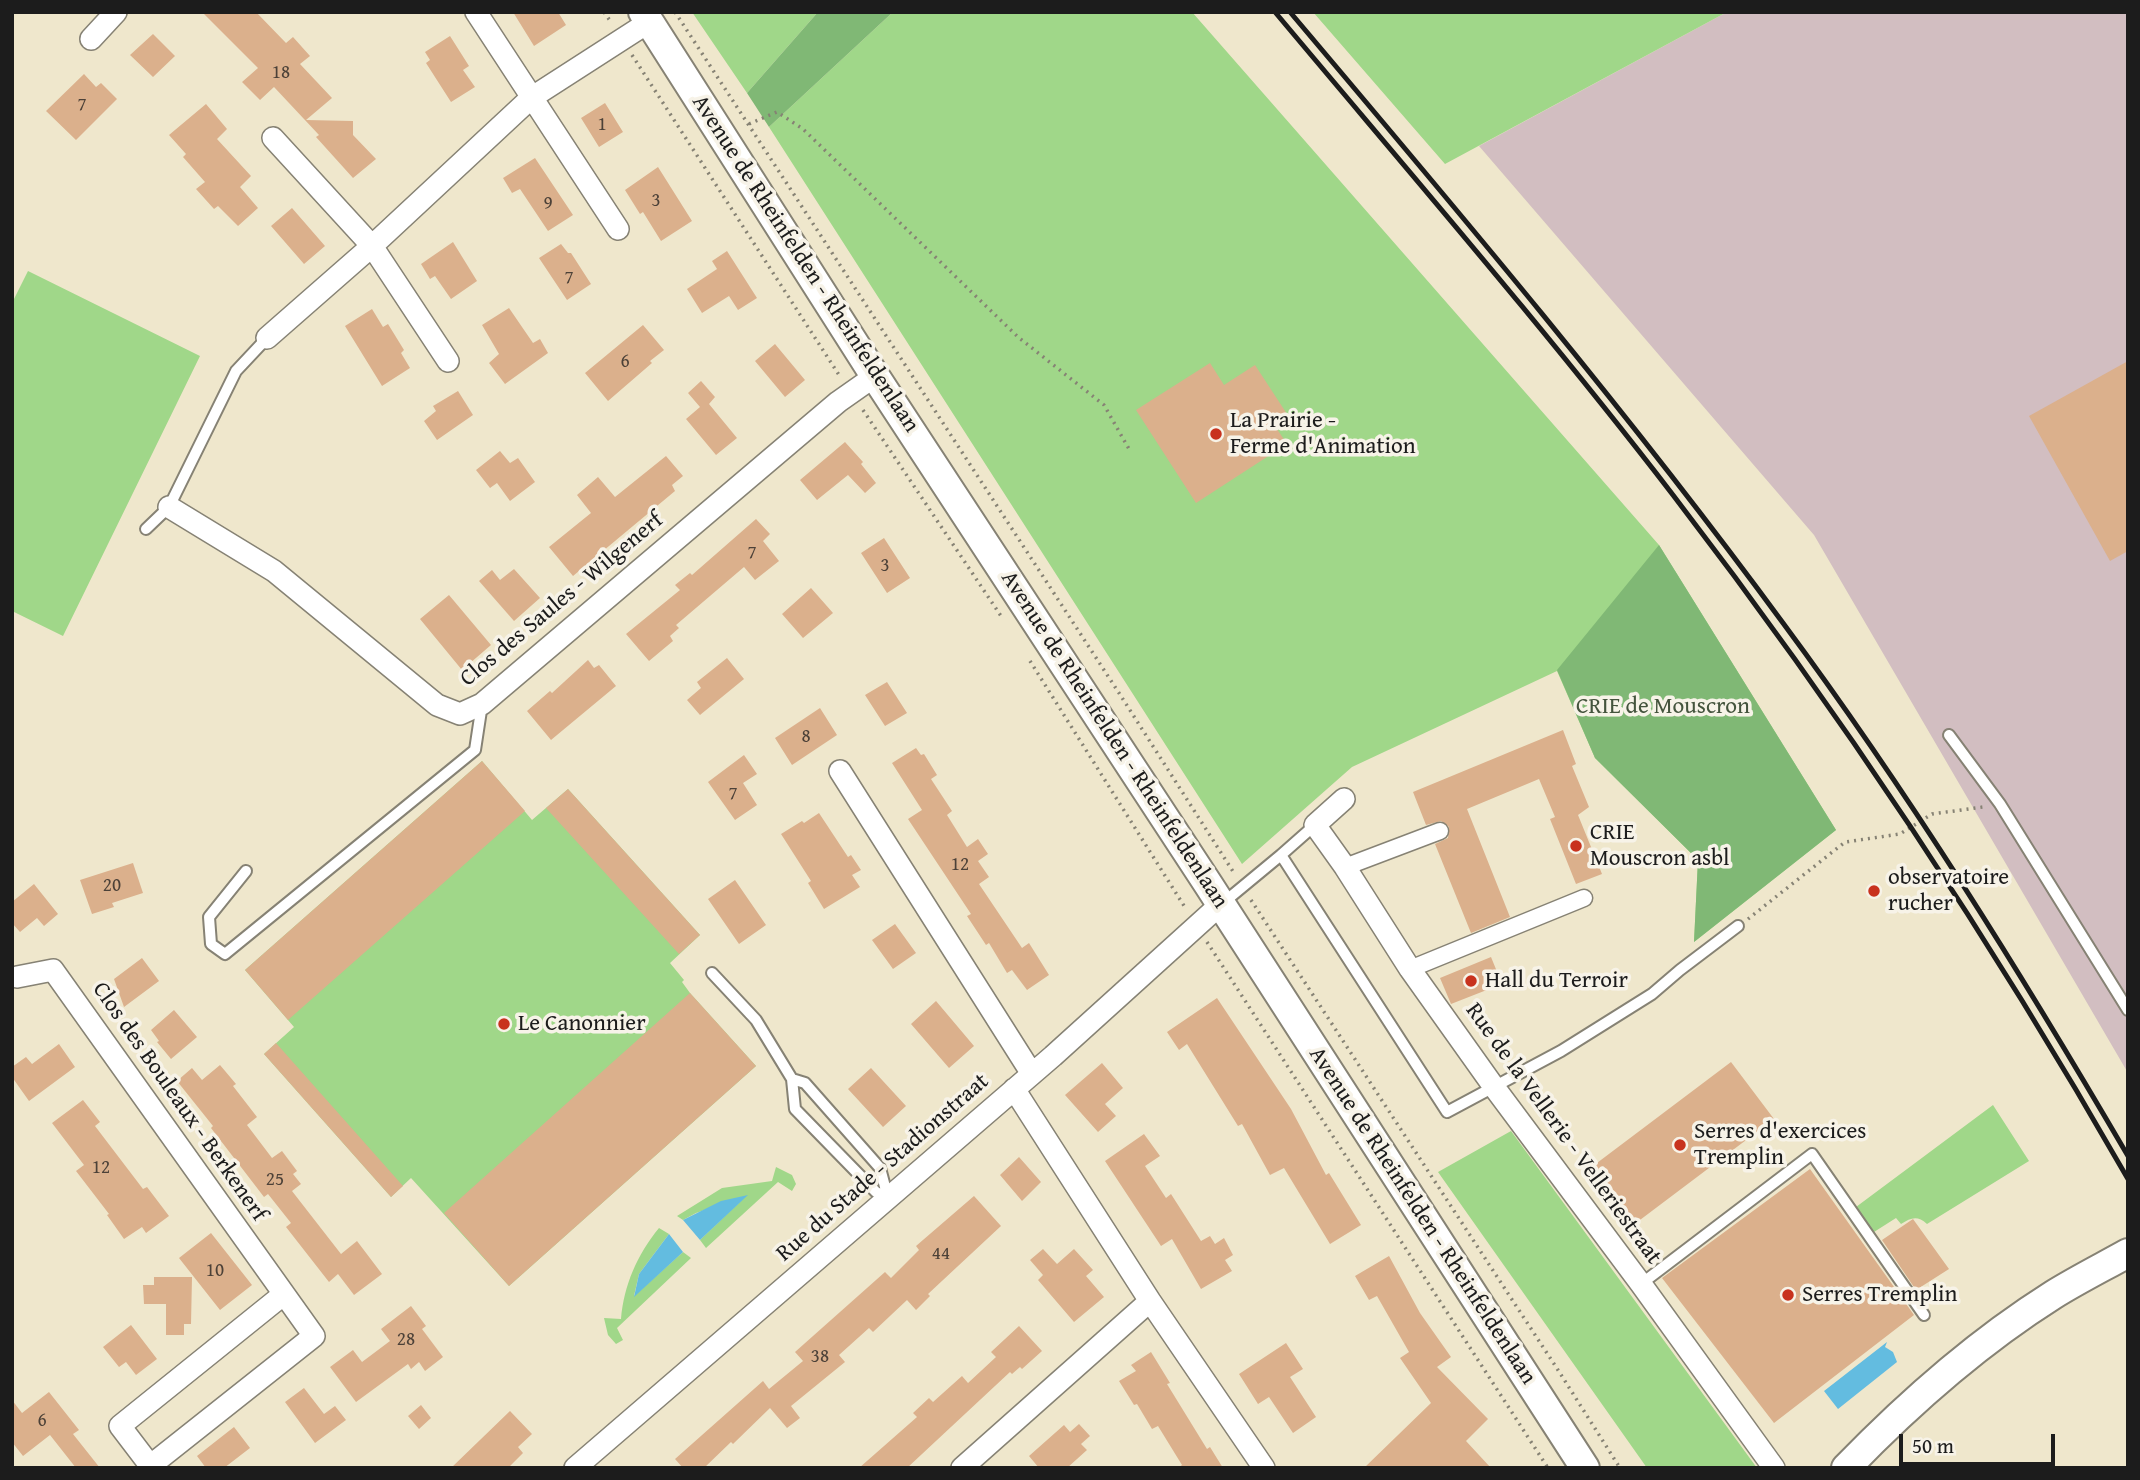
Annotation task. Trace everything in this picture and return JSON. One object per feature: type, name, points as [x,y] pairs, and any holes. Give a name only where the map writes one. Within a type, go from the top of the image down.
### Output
[{"type":"main road","name":"Avenue de Rheinfelden - Rheinfeldenlaan","points":[[656,15],[875,376],[1232,896],[1585,1468]]},
{"type":"main road","points":[[1846,1468],[1888,1424],[2004,1329],[2053,1295],[2128,1253]]},
{"type":"street","points":[[476,12],[618,229]]},
{"type":"street","points":[[91,39],[115,13]]},
{"type":"street","points":[[267,338],[372,246],[531,98],[656,15]]},
{"type":"street","points":[[274,138],[372,246],[448,361]]},
{"type":"street","name":"Clos des Saules - Wilgenerf","points":[[169,507],[274,571],[437,705],[460,714],[482,704],[875,376]]},
{"type":"street","points":[[840,771],[1032,1073]]},
{"type":"street","points":[[1315,825],[1344,799]]},
{"type":"street","name":"Rue de la Vellerie - Velleriestraat","points":[[1315,825],[1410,969],[1494,1087],[1774,1468]]},
{"type":"street","points":[[1345,867],[1440,831]]},
{"type":"street","name":"Rue du Stade - Stadionstraat","points":[[575,1468],[1014,1089],[1196,925],[1232,896]]},
{"type":"street","points":[[1410,969],[1584,898]]},
{"type":"street","name":"Clos des Bouleaux - Berkenerf","points":[[17,977],[53,970],[314,1336],[151,1467],[120,1426],[284,1294]]},
{"type":"street","points":[[1014,1089],[1150,1301],[1264,1468]]},
{"type":"street","points":[[962,1468],[1150,1301]]},
{"type":"lane","points":[[146,529],[169,507],[236,371],[267,338]]},
{"type":"lane","points":[[246,871],[209,917],[211,944],[225,954],[475,750],[482,704]]},
{"type":"lane","points":[[1949,735],[2000,804],[2128,1010]]},
{"type":"lane","points":[[1232,896],[1315,825]]},
{"type":"lane","points":[[1281,855],[1447,1112],[1561,1051],[1652,994],[1738,926]]},
{"type":"lane","points":[[712,973],[756,1020],[792,1079],[795,1109],[876,1192],[888,1198]]},
{"type":"lane","points":[[792,1079],[805,1083],[880,1168],[888,1198]]},
{"type":"lane","points":[[1641,1284],[1812,1154],[1924,1315]]},
{"type":"path","points":[[604,12],[1003,619]]},
{"type":"path","points":[[656,15],[749,124],[1232,896],[1559,1370],[1620,1468]]},
{"type":"path","points":[[749,124],[777,112],[803,129],[1018,337],[1104,405],[1129,449]]},
{"type":"path","points":[[1025,653],[1196,925],[1548,1468]]},
{"type":"path","points":[[1738,926],[1845,842],[1900,834],[1932,814],[2000,804]]},
{"type":"shaded area","points":[[1727,12],[2128,12],[2128,1073],[1814,535],[1479,146]]},
{"type":"green space","points":[[692,12],[818,12],[747,93]]},
{"type":"green space","points":[[818,12],[893,12],[769,127],[747,93]]},
{"type":"green space","points":[[893,12],[1192,12],[1659,545],[1836,830],[1694,942],[1698,860],[1595,758],[1557,671],[1352,767],[1242,864],[769,127]]},
{"type":"green space","points":[[1313,12],[1727,12],[1445,164]]},
{"type":"green space","points":[[28,271],[200,356],[63,636],[12,611],[12,303]]},
{"type":"green space","name":"CRIE de Mouscron","points":[[1659,545],[1836,830],[1694,942],[1698,860],[1595,758],[1557,670]]},
{"type":"green space","name":"Le Canonnier","points":[[482,761],[532,820],[568,789],[700,935],[670,963],[684,980],[682,982],[690,993],[756,1066],[509,1286],[411,1178],[391,1197],[264,1054],[294,1027],[245,970]]},
{"type":"green space","points":[[1993,1105],[2029,1161],[1927,1224],[1914,1218],[1901,1224],[1896,1218],[1874,1232],[1856,1207]]},
{"type":"green space","points":[[1511,1131],[1757,1468],[1647,1468],[1438,1172]]},
{"type":"green space","points":[[776,1167],[792,1175],[796,1184],[792,1191],[778,1182],[706,1248],[700,1240],[746,1196],[683,1220],[677,1216],[722,1188],[772,1181]]},
{"type":"green space","points":[[659,1228],[669,1234],[639,1274],[634,1296],[683,1252],[691,1258],[617,1328],[623,1340],[616,1344],[608,1335],[604,1318],[621,1319],[625,1294],[633,1271]]},
{"type":"water","points":[[748,1195],[700,1240],[683,1220],[721,1201]]},
{"type":"water","points":[[669,1234],[683,1252],[634,1297],[639,1274]]},
{"type":"water","points":[[1887,1342],[1885,1347],[1893,1352],[1897,1362],[1838,1409],[1824,1391]]},
{"type":"building","points":[[202,12],[256,12],[286,43],[293,37],[310,56],[300,64],[332,98],[306,120],[353,121],[353,135],[376,159],[353,178],[316,137],[319,135],[274,87],[260,100],[242,82],[258,68]]},
{"type":"building","points":[[513,12],[558,12],[566,25],[534,46]]},
{"type":"building","points":[[153,34],[175,56],[153,77],[130,55]]},
{"type":"building","points":[[450,36],[469,66],[463,70],[475,87],[451,102],[426,63],[430,60],[425,52]]},
{"type":"building","points":[[84,74],[96,87],[101,83],[117,99],[76,140],[46,111]]},
{"type":"building","points":[[605,103],[623,132],[599,147],[581,118]]},
{"type":"building","points":[[206,104],[227,129],[217,139],[251,176],[240,187],[258,208],[238,226],[218,206],[214,209],[196,189],[205,182],[183,157],[186,154],[169,135]]},
{"type":"building","points":[[535,158],[573,215],[548,231],[520,189],[512,193],[503,178]]},
{"type":"building","points":[[658,167],[692,221],[661,241],[625,190]]},
{"type":"building","points":[[292,208],[325,246],[304,264],[271,226]]},
{"type":"building","points":[[453,242],[477,281],[451,299],[435,276],[430,279],[421,264]]},
{"type":"building","points":[[561,244],[571,253],[591,284],[567,300],[539,258]]},
{"type":"building","points":[[727,251],[757,298],[738,310],[729,296],[702,313],[687,289],[717,269],[712,261]]},
{"type":"building","points":[[509,308],[533,343],[540,339],[548,353],[505,384],[489,363],[499,354],[482,325]]},
{"type":"building","points":[[372,309],[383,327],[388,324],[404,350],[401,353],[410,368],[382,386],[345,326]]},
{"type":"building","points":[[643,325],[664,350],[608,401],[585,373]]},
{"type":"building","points":[[775,344],[805,380],[785,397],[755,361]]},
{"type":"building","points":[[2128,361],[2128,551],[2110,561],[2029,416]]},
{"type":"building","name":"La Prairie - Ferme d'Animation","points":[[1210,363],[1224,385],[1255,365],[1287,414],[1273,423],[1287,444],[1196,503],[1136,410]]},
{"type":"building","points":[[701,381],[715,397],[709,404],[737,438],[716,455],[686,419],[700,407],[688,393]]},
{"type":"building","points":[[458,391],[473,415],[437,440],[424,421],[436,411],[433,406]]},
{"type":"building","points":[[845,442],[863,462],[861,464],[876,483],[865,493],[848,475],[817,500],[800,480]]},
{"type":"building","points":[[500,451],[510,463],[518,458],[535,482],[510,501],[497,483],[490,488],[476,470]]},
{"type":"building","points":[[666,456],[683,476],[672,485],[675,491],[573,576],[549,547],[591,513],[577,495],[598,477],[615,497]]},
{"type":"building","points":[[756,519],[770,534],[763,541],[779,561],[755,580],[744,567],[676,625],[679,628],[670,636],[673,641],[649,661],[626,634],[680,590],[675,585],[690,573],[692,575]]},
{"type":"building","points":[[884,538],[910,578],[887,593],[861,553]]},
{"type":"building","points":[[514,569],[540,598],[514,621],[479,581],[492,570],[500,580]]},
{"type":"building","points":[[811,588],[833,613],[803,638],[782,614]]},
{"type":"building","points":[[449,595],[491,645],[462,670],[420,619]]},
{"type":"building","points":[[727,658],[744,679],[700,715],[687,700],[701,688],[697,682]]},
{"type":"building","points":[[588,660],[594,668],[599,665],[616,686],[551,740],[527,711],[550,691],[552,693]]},
{"type":"building","points":[[887,682],[907,713],[885,726],[865,695]]},
{"type":"building","points":[[820,708],[837,735],[792,765],[775,738]]},
{"type":"building","points":[[1563,730],[1576,764],[1572,766],[1589,807],[1578,815],[1602,874],[1576,884],[1550,819],[1555,817],[1539,779],[1467,809],[1510,917],[1471,933],[1435,844],[1448,838],[1449,827],[1441,821],[1426,825],[1413,792]]},
{"type":"building","points":[[916,748],[921,755],[924,754],[937,775],[931,779],[952,811],[947,815],[967,847],[978,839],[988,854],[978,861],[989,877],[979,884],[1022,948],[1029,943],[1049,975],[1027,990],[1012,970],[1007,973],[989,943],[986,945],[967,916],[971,914],[908,819],[922,810],[892,763]]},
{"type":"building","points":[[744,755],[757,774],[743,783],[757,805],[735,820],[708,782]]},
{"type":"building","points":[[482,761],[525,811],[288,1020],[245,970]]},
{"type":"building","points":[[568,789],[700,935],[679,954],[546,808]]},
{"type":"building","points":[[819,813],[848,857],[851,855],[861,870],[852,875],[860,887],[824,909],[808,883],[811,881],[781,834]]},
{"type":"building","points":[[133,863],[143,893],[112,903],[114,907],[92,914],[80,880]]},
{"type":"building","points":[[735,880],[766,925],[739,944],[708,899]]},
{"type":"building","points":[[34,884],[58,914],[44,926],[37,918],[20,932],[12,923],[12,902]]},
{"type":"building","points":[[895,924],[916,953],[893,969],[872,940]]},
{"type":"building","name":"Hall du Terroir","points":[[1491,957],[1502,984],[1451,1004],[1440,978]]},
{"type":"building","points":[[142,958],[159,981],[124,1007],[114,979]]},
{"type":"building","points":[[690,993],[756,1066],[509,1286],[444,1213]]},
{"type":"building","points":[[1217,998],[1291,1109],[1326,1175],[1329,1173],[1361,1225],[1330,1244],[1284,1168],[1270,1175],[1242,1124],[1238,1126],[1187,1044],[1179,1050],[1167,1032]]},
{"type":"building","points":[[936,1001],[974,1046],[949,1068],[911,1024]]},
{"type":"building","points":[[174,1010],[197,1037],[171,1059],[151,1030]]},
{"type":"building","points":[[276,1043],[403,1186],[391,1197],[264,1054]]},
{"type":"building","points":[[59,1044],[75,1067],[29,1101],[12,1077],[12,1067],[26,1057],[32,1064]]},
{"type":"building","name":"Serres d'exercices Tremplin","points":[[1731,1062],[1774,1119],[1628,1229],[1585,1172]]},
{"type":"building","points":[[1102,1063],[1123,1088],[1105,1104],[1116,1116],[1098,1132],[1065,1095]]},
{"type":"building","points":[[220,1065],[257,1117],[247,1125],[272,1158],[282,1151],[297,1171],[293,1174],[301,1184],[292,1191],[341,1254],[357,1241],[382,1274],[354,1295],[338,1274],[329,1282],[286,1227],[291,1223],[268,1194],[264,1197],[177,1081],[192,1068],[202,1080]]},
{"type":"building","points":[[871,1068],[906,1106],[883,1127],[848,1089]]},
{"type":"building","points":[[83,1100],[100,1122],[95,1126],[143,1189],[147,1187],[169,1216],[146,1233],[142,1227],[124,1239],[107,1215],[109,1214],[76,1171],[84,1165],[52,1123]]},
{"type":"building","points":[[1144,1134],[1160,1156],[1145,1166],[1166,1198],[1171,1194],[1201,1241],[1210,1236],[1215,1244],[1224,1238],[1233,1255],[1225,1260],[1232,1271],[1201,1289],[1172,1239],[1161,1246],[1105,1161]]},
{"type":"building","points":[[1019,1157],[1041,1182],[1022,1201],[1000,1175]]},
{"type":"building","name":"Serres Tremplin","points":[[1810,1169],[1914,1315],[1774,1423],[1662,1278]]},
{"type":"building","points":[[974,1196],[1001,1226],[928,1294],[930,1296],[916,1310],[907,1300],[873,1332],[869,1328],[839,1355],[845,1362],[791,1406],[800,1418],[787,1428],[770,1408],[704,1468],[683,1468],[675,1459],[763,1381],[769,1389],[803,1361],[795,1352],[885,1272],[891,1278],[919,1250],[916,1246]]},
{"type":"building","points":[[1913,1219],[1949,1269],[1916,1290],[1882,1240]]},
{"type":"building","points":[[211,1233],[252,1285],[220,1310],[179,1258]]},
{"type":"building","points":[[1043,1249],[1057,1264],[1074,1249],[1093,1270],[1086,1276],[1104,1297],[1074,1322],[1038,1280],[1043,1275],[1030,1260]]},
{"type":"building","points":[[1389,1256],[1420,1313],[1451,1357],[1437,1367],[1488,1419],[1466,1441],[1491,1468],[1364,1468],[1431,1403],[1400,1358],[1409,1352],[1377,1296],[1369,1300],[1355,1276]]},
{"type":"building","points":[[154,1277],[192,1277],[191,1324],[184,1324],[184,1335],[166,1335],[166,1304],[144,1304],[143,1285],[154,1285]]},
{"type":"building","points":[[411,1306],[426,1326],[422,1329],[443,1357],[425,1371],[419,1362],[411,1369],[408,1364],[356,1402],[330,1367],[353,1350],[362,1362],[390,1341],[381,1329]]},
{"type":"building","points":[[131,1325],[157,1359],[136,1375],[126,1362],[119,1367],[103,1347]]},
{"type":"building","points":[[1019,1326],[1042,1351],[1022,1369],[1020,1367],[1012,1374],[1010,1372],[907,1468],[859,1468],[917,1417],[913,1413],[929,1398],[933,1402],[962,1376],[968,1383],[996,1357],[991,1352]]},
{"type":"building","points":[[1286,1343],[1303,1369],[1290,1377],[1316,1417],[1293,1433],[1269,1397],[1258,1404],[1239,1374]]},
{"type":"building","points":[[1151,1352],[1170,1383],[1167,1384],[1207,1449],[1210,1447],[1223,1468],[1178,1468],[1182,1465],[1158,1426],[1152,1429],[1119,1381],[1136,1371],[1131,1365]]},
{"type":"building","points":[[304,1388],[324,1414],[335,1406],[346,1420],[315,1443],[285,1402]]},
{"type":"building","points":[[49,1392],[79,1430],[73,1434],[100,1468],[76,1468],[50,1435],[23,1456],[12,1442],[12,1400],[22,1413]]},
{"type":"building","points":[[421,1405],[431,1418],[419,1429],[408,1416]]},
{"type":"building","points":[[510,1411],[532,1434],[518,1447],[523,1453],[508,1468],[451,1468]]},
{"type":"building","points":[[1079,1424],[1090,1436],[1081,1444],[1087,1450],[1067,1468],[1039,1468],[1029,1456],[1064,1425],[1070,1432]]},
{"type":"building","points":[[234,1427],[250,1448],[224,1468],[206,1468],[197,1456]]},
{"type":"railway","points":[[1275,12],[1576,372],[1735,577],[1912,829],[2023,1002],[2128,1179]]},
{"type":"railway","points":[[1290,12],[1603,390],[1724,544],[1830,687],[1963,885],[2128,1156]]},
{"type":"place","name":"La Prairie - Ferme d'Animation","points":[[1216,434]]},
{"type":"place","name":"CRIE Mouscron asbl","points":[[1576,846]]},
{"type":"place","name":"observatoire rucher","points":[[1874,891]]},
{"type":"place","name":"Hall du Terroir","points":[[1471,981]]},
{"type":"place","name":"Le Canonnier","points":[[504,1024]]},
{"type":"place","name":"Serres d'exercices Tremplin","points":[[1680,1145]]},
{"type":"place","name":"Serres Tremplin","points":[[1788,1295]]}]
